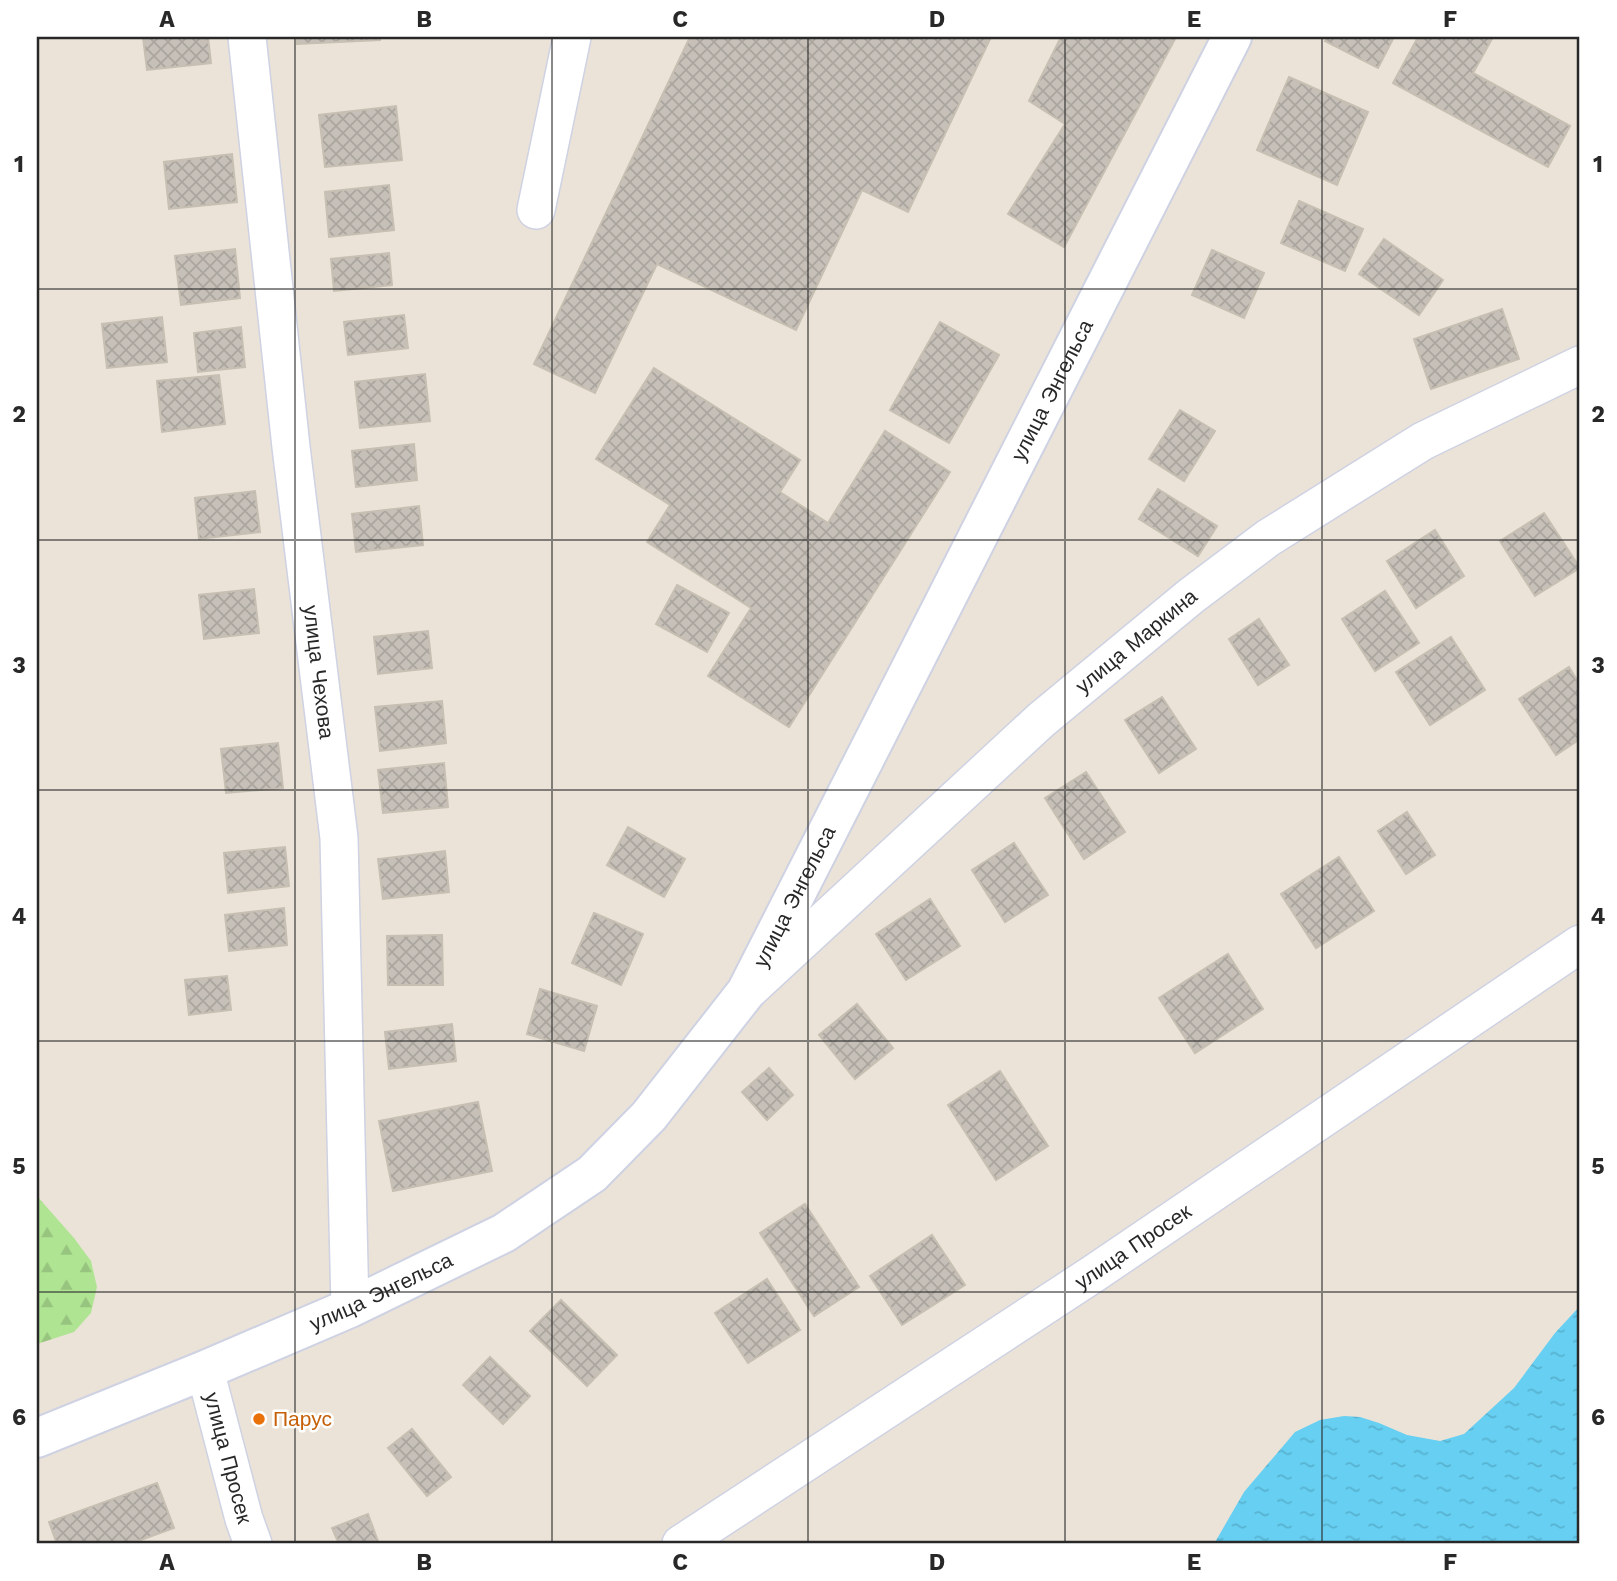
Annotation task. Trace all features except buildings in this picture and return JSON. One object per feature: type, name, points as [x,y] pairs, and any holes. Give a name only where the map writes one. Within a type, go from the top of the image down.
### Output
[{"type":"main road","name":"улица Энгельса","points":[[37,1438],[350,1308],[504,1233],[592,1174],[649,1116],[746,992],[1232,37]]},
{"type":"street","name":"улица Чехова","points":[[247,37],[291,447],[339,838],[350,1308]]},
{"type":"street","points":[[536,210],[572,37]]},
{"type":"street","name":"улица Маркина","points":[[746,992],[1041,720],[1191,596],[1268,538],[1423,442],[1580,365]]},
{"type":"street","name":"улица Просек","points":[[681,1544],[1094,1274],[1580,944]]},
{"type":"street","name":"улица Просек","points":[[205,1370],[253,1544]]},
{"type":"green space","points":[[37,1196],[91,1261],[97,1287],[91,1313],[74,1332],[37,1344]]},
{"type":"water","points":[[1580,1306],[1580,1544],[1214,1544],[1244,1492],[1295,1432],[1320,1420],[1344,1416],[1360,1417],[1407,1435],[1440,1441],[1464,1434],[1514,1388],[1555,1333]]},
{"type":"place","name":"Парус","points":[[259,1419]]}]
